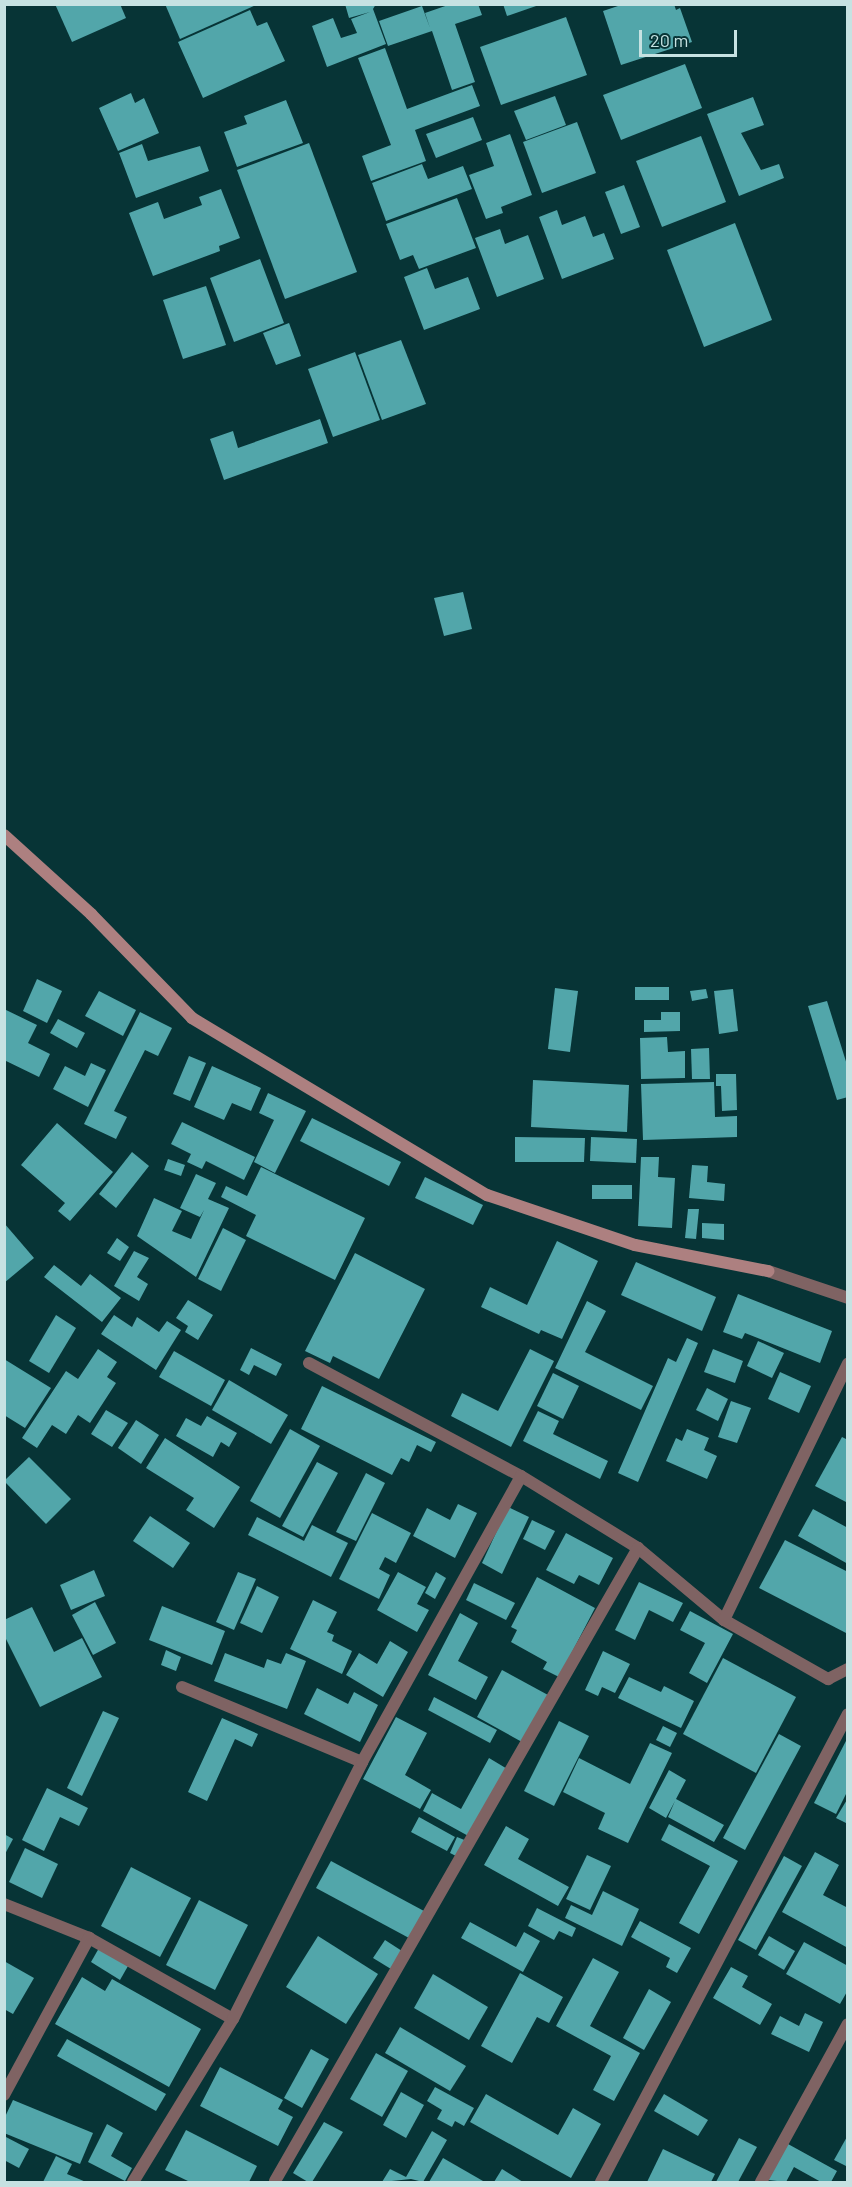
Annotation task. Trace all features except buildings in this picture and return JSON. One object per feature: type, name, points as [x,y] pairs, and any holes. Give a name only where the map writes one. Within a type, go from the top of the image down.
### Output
[{"type":"street","points":[[4,835],[91,914],[192,1018],[486,1196],[635,1245],[768,1271],[848,1298]]},
{"type":"street","points":[[309,1363],[521,1476],[638,1548],[724,1620],[828,1679],[848,1669]]},
{"type":"street","points":[[724,1620],[848,1363]]},
{"type":"street","points":[[134,2182],[232,2019],[362,1762],[521,1476]]},
{"type":"street","points":[[275,2181],[638,1548]]},
{"type":"street","points":[[182,1687],[362,1762]]},
{"type":"street","points":[[600,2182],[848,1714]]},
{"type":"street","points":[[4,1904],[89,1938],[232,2019]]},
{"type":"street","points":[[4,2095],[89,1938]]},
{"type":"street","points":[[761,2182],[848,2024]]}]
